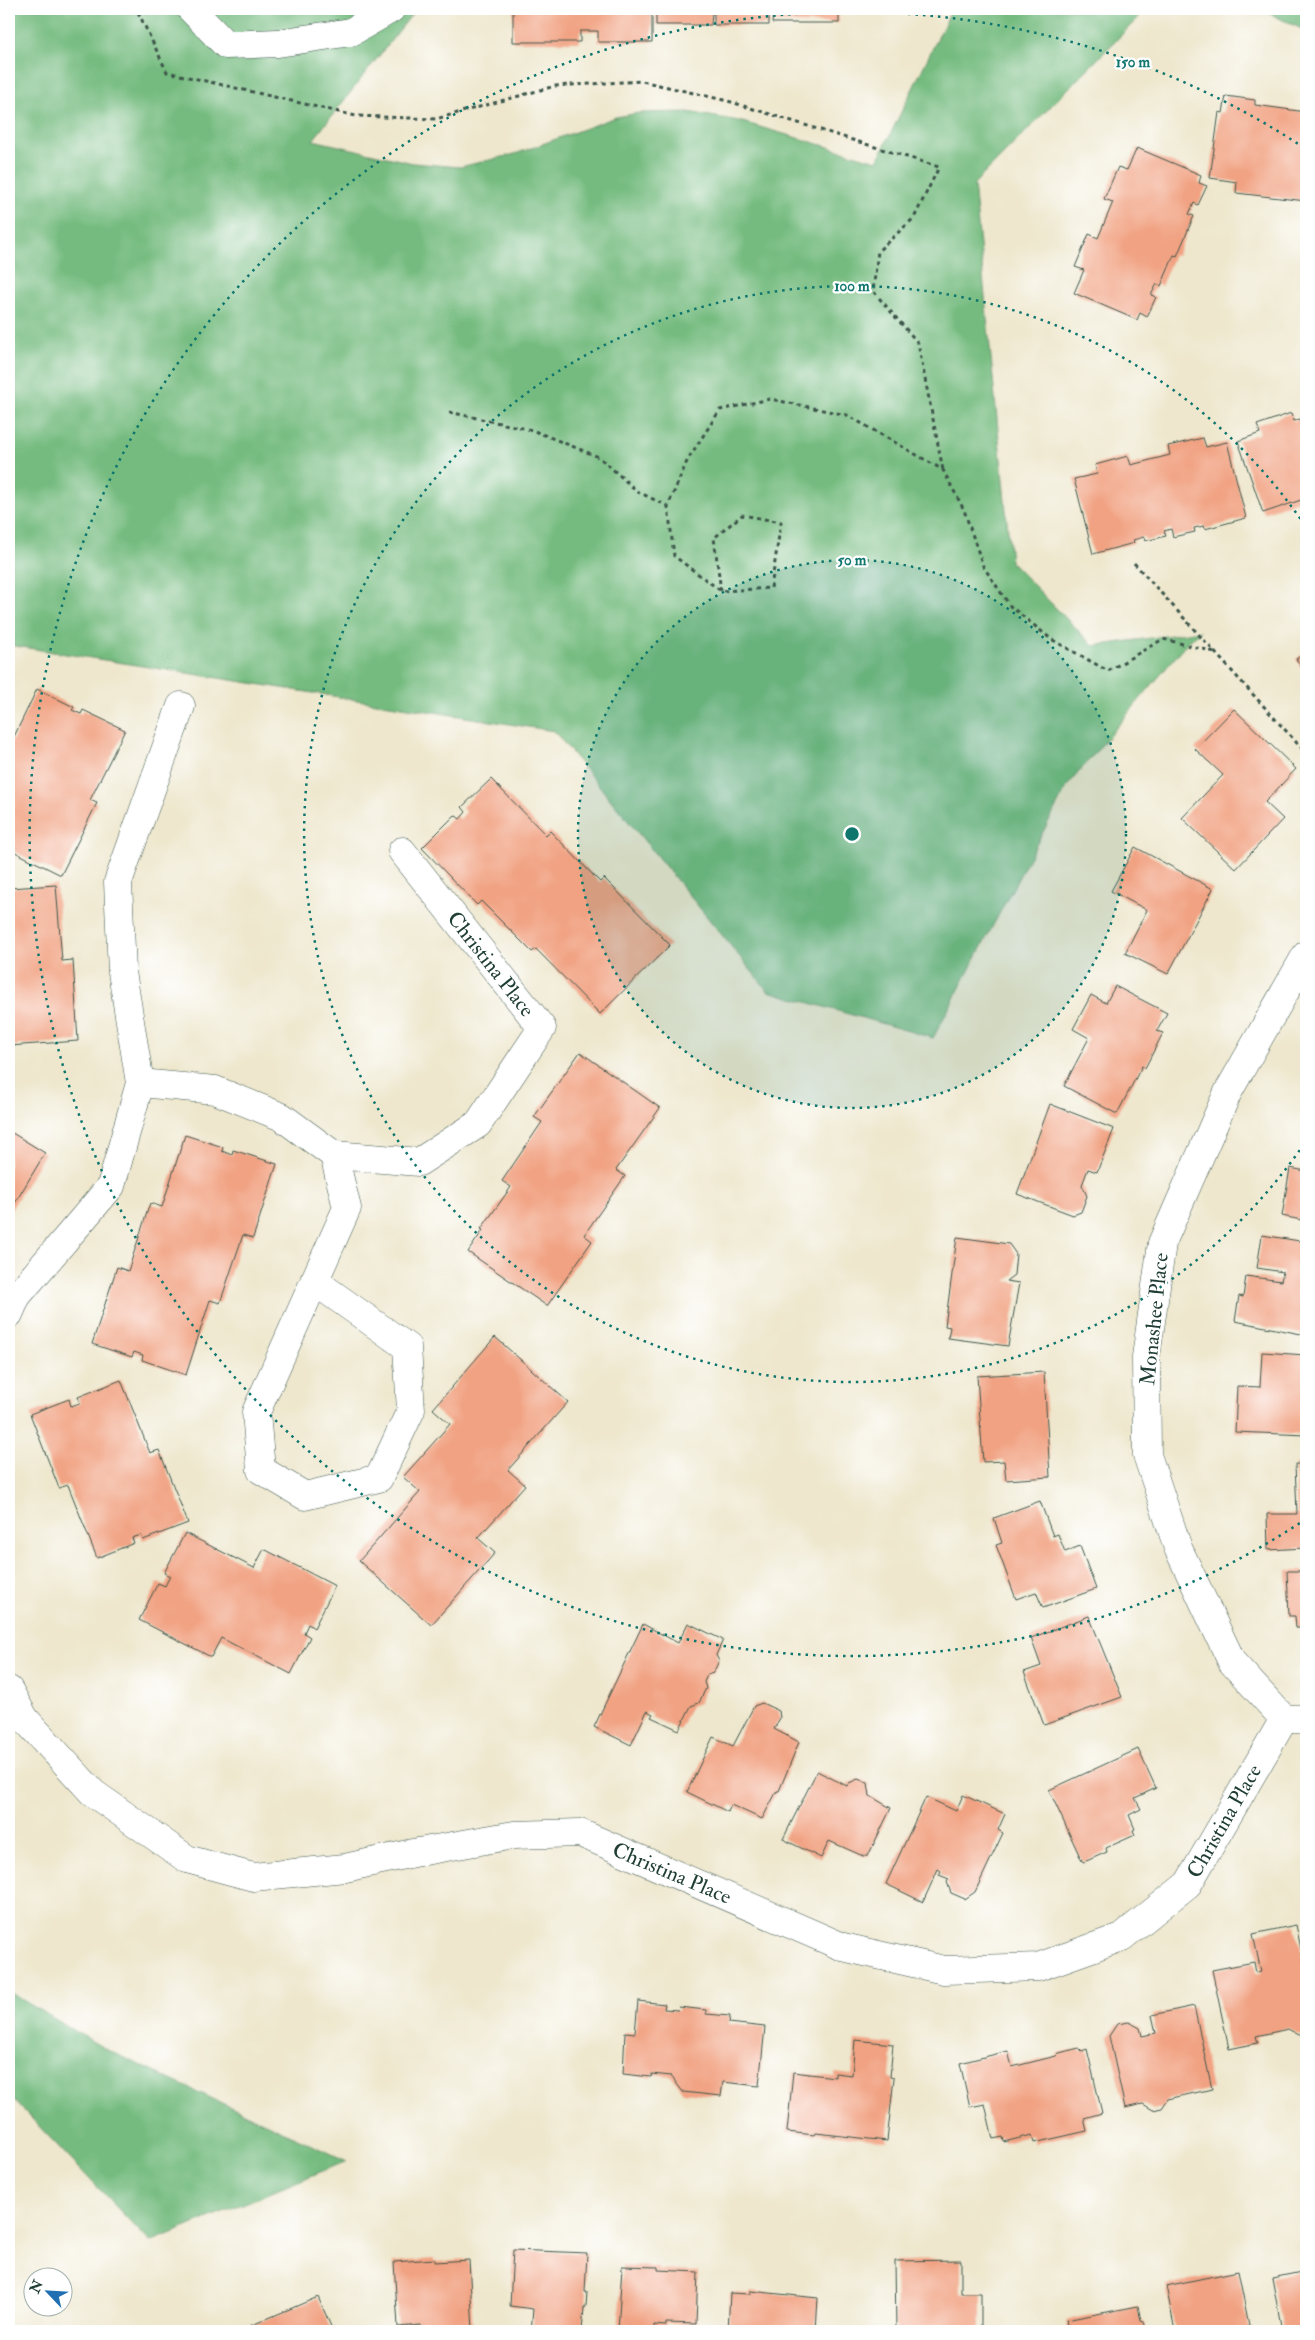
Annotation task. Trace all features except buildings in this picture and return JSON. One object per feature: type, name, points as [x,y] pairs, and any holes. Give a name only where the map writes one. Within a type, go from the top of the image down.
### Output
[{"type":"street","points":[[191,9],[226,45],[278,43],[351,32],[391,9]]},
{"type":"street","points":[[9,1314],[17,1296],[111,1186],[140,1083],[122,972],[118,882],[181,706]]},
{"type":"street","name":"Christina Place","points":[[334,1155],[419,1162],[478,1124],[542,1028],[402,851]]},
{"type":"street","name":"Monashee Place","points":[[1295,1719],[1232,1662],[1178,1548],[1147,1454],[1146,1356],[1162,1243],[1228,1092],[1306,955]]},
{"type":"street","points":[[140,1083],[215,1090],[282,1117],[334,1155],[347,1208],[314,1281],[256,1412],[261,1470],[305,1496],[378,1478],[411,1410],[407,1347],[314,1281]]},
{"type":"street","name":"Christina Place","points":[[9,1690],[24,1719],[93,1793],[187,1859],[253,1876],[345,1868],[413,1853],[514,1835],[580,1834],[843,1947],[944,1970],[1038,1968],[1122,1937],[1188,1884],[1295,1719]]},
{"type":"path","points":[[138,12],[167,72],[356,116],[436,119],[555,86],[642,81],[728,101],[939,167],[914,218],[878,251],[873,290],[918,343],[943,470],[964,510],[983,566],[1010,606],[1051,640],[1108,671],[1163,639],[1215,652]]},
{"type":"path","points":[[721,591],[714,538],[742,514],[781,522],[772,588],[721,591],[674,556],[668,506],[688,459],[720,410],[770,399],[847,415],[943,470]]},
{"type":"path","points":[[449,412],[532,430],[599,457],[638,492],[668,506]]},
{"type":"path","points":[[1134,563],[1306,753]]},
{"type":"green space","points":[[9,9],[416,9],[313,140],[413,163],[460,167],[515,154],[616,117],[639,113],[688,112],[739,121],[877,161],[952,9],[1147,9],[974,184],[1011,562],[1093,646],[1201,631],[1188,642],[1068,785],[933,1038],[768,991],[554,731],[9,645]]},
{"type":"green space","points":[[1260,9],[1306,9],[1306,31]]},
{"type":"green space","points":[[9,1992],[107,2050],[347,2161],[150,2242],[9,2095]]}]
